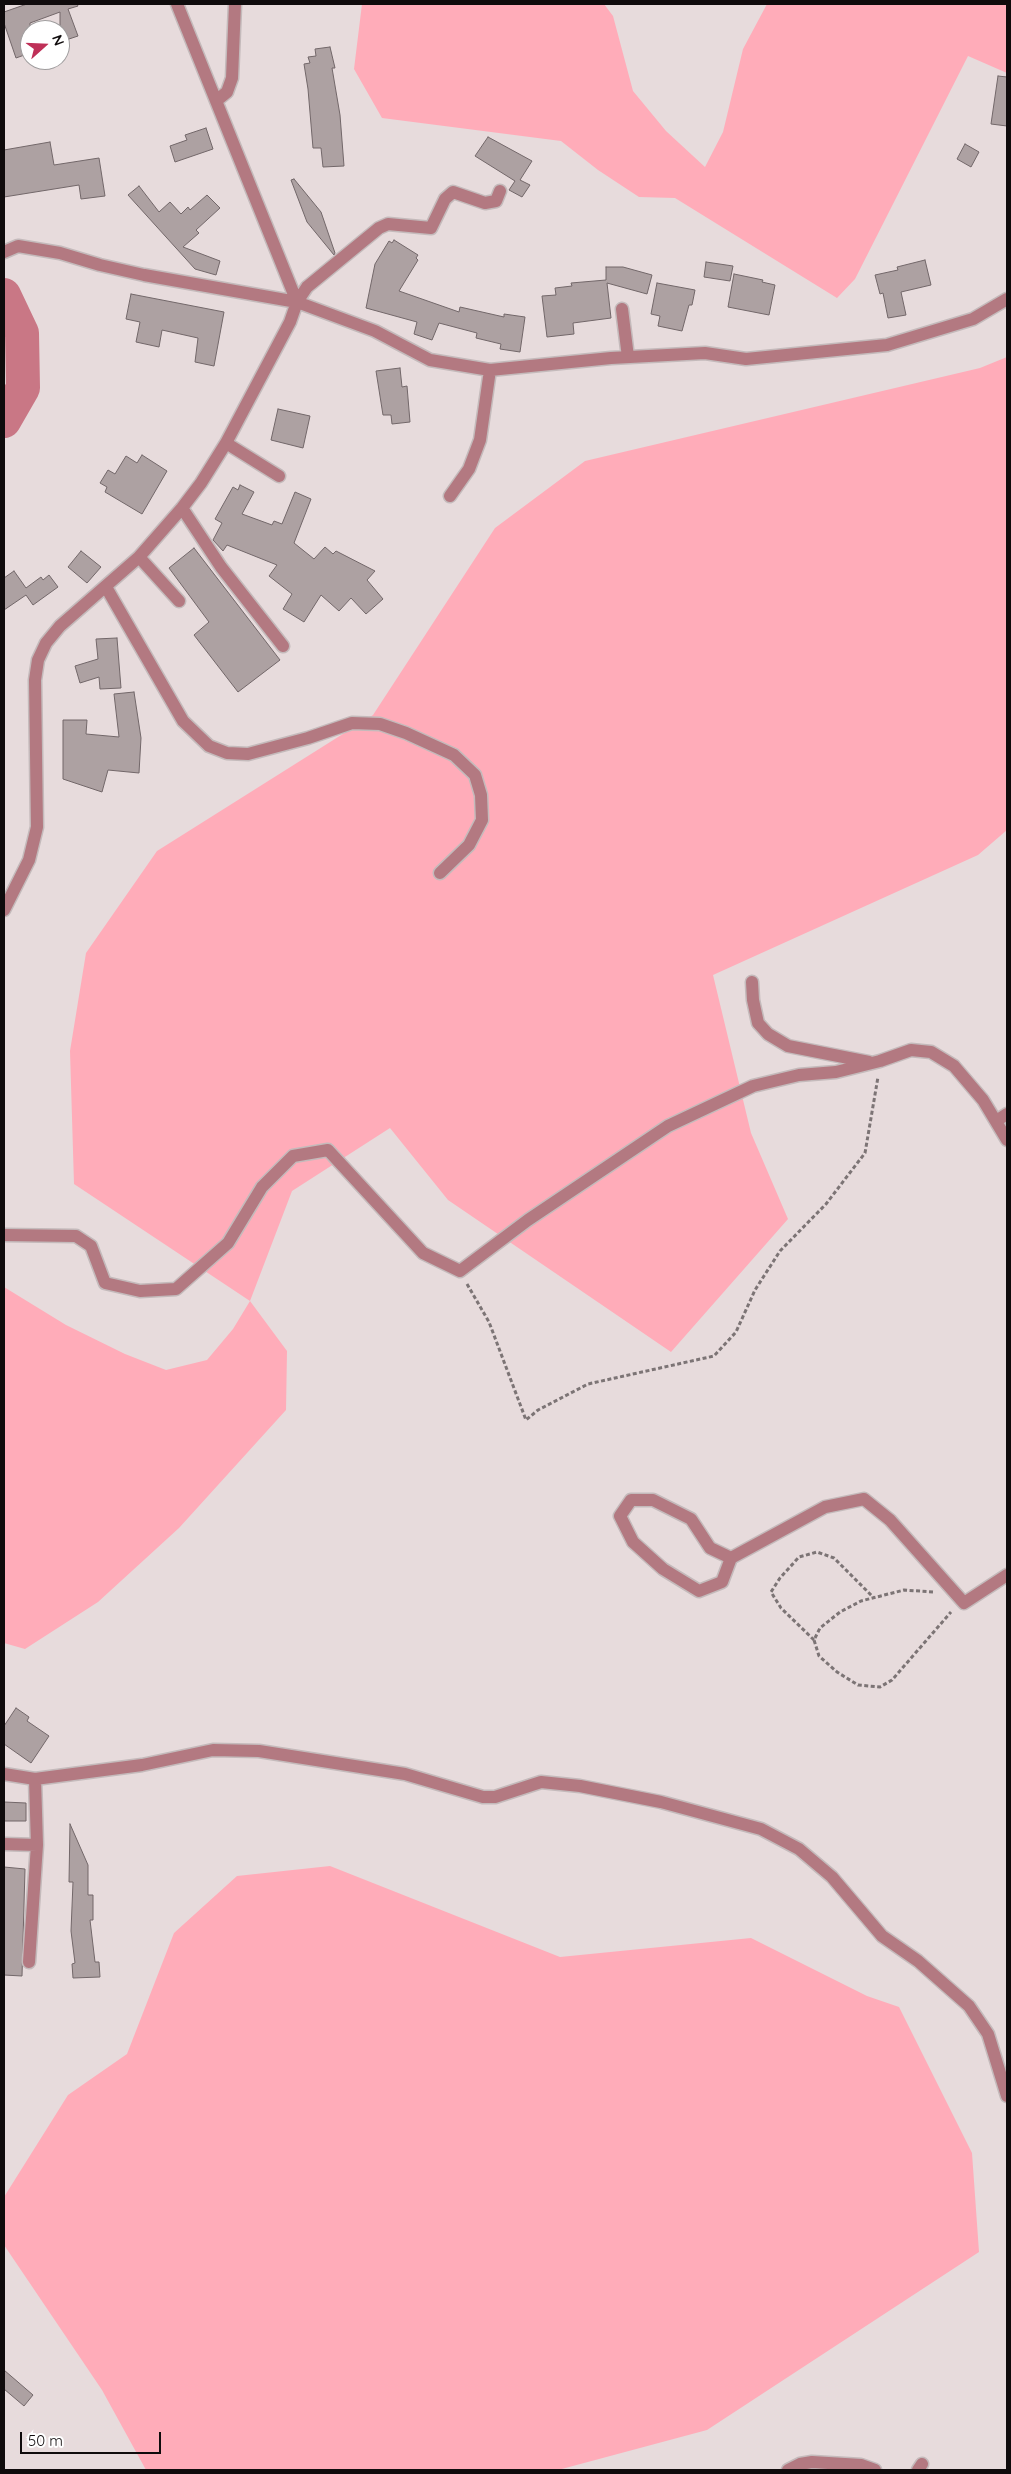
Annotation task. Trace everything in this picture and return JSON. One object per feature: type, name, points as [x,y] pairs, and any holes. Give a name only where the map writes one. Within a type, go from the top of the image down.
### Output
[{"type":"street","points":[[177,4],[296,302]]},
{"type":"street","points":[[216,101],[227,92],[232,78],[235,4]]},
{"type":"street","points":[[4,910],[29,860],[37,827],[35,680],[38,660],[46,643],[60,626],[138,557],[182,508],[226,443],[290,322],[296,302],[307,287],[379,228],[388,224],[431,228],[445,199],[454,192],[485,203],[496,201],[500,191]]},
{"type":"street","points":[[4,252],[18,246],[60,253],[144,275],[296,302],[375,331],[430,360],[490,370],[628,357],[705,354],[746,359],[887,345],[972,319],[1007,299]]},
{"type":"street","points":[[622,308],[628,357]]},
{"type":"street","points":[[450,496],[469,469],[480,440],[490,370]]},
{"type":"street","points":[[226,443],[278,476]]},
{"type":"street","points":[[182,508],[221,567],[283,646]]},
{"type":"street","points":[[138,557],[179,601]]},
{"type":"street","points":[[106,587],[183,722],[209,746],[227,753],[248,754],[308,738],[352,723],[380,724],[406,733],[454,755],[475,775],[481,796],[482,820],[469,844],[440,873]]},
{"type":"street","points":[[752,982],[752,1000],[758,1023],[768,1034],[788,1046],[877,1062]]},
{"type":"street","points":[[4,1235],[76,1236],[91,1246],[105,1283],[140,1291],[176,1289],[228,1243],[262,1187],[293,1156],[328,1150],[423,1253],[460,1271],[528,1220],[668,1126],[753,1086],[799,1075],[836,1072],[877,1062],[911,1050],[931,1052],[954,1066],[983,1100],[1007,1140]]},
{"type":"street","points":[[996,1121],[1007,1114]]},
{"type":"street","points":[[731,1558],[710,1548],[691,1519],[653,1500],[630,1500],[620,1516],[633,1542],[663,1569],[699,1591],[722,1582],[731,1558],[825,1507],[864,1499],[890,1520],[964,1603],[1007,1575]]},
{"type":"street","points":[[4,1774],[35,1779],[142,1765],[212,1750],[259,1751],[406,1774],[483,1797],[495,1797],[541,1782],[580,1786],[662,1802],[761,1829],[800,1849],[832,1877],[882,1936],[918,1961],[969,2006],[988,2034],[1007,2096]]},
{"type":"street","points":[[29,1962],[37,1845],[35,1779]]},
{"type":"street","points":[[4,1844],[37,1845]]},
{"type":"street","points":[[788,2470],[800,2464],[812,2462],[861,2465],[875,2470]]},
{"type":"path","points":[[460,1271],[489,1322],[526,1420],[538,1410],[588,1384],[714,1356],[736,1332],[755,1290],[780,1251],[826,1204],[865,1152],[877,1062]]},
{"type":"path","points":[[873,1597],[834,1558],[817,1552],[799,1557],[780,1578],[772,1592],[781,1608],[814,1640],[819,1656],[837,1672],[858,1685],[880,1687],[892,1680],[948,1614],[964,1603]]},
{"type":"path","points":[[814,1640],[820,1628],[840,1612],[873,1597],[904,1590],[934,1592],[952,1590]]},
{"type":"shaded area","points":[[362,4],[604,4],[613,16],[633,91],[666,131],[705,167],[723,132],[743,49],[767,4],[1007,4],[1007,73],[968,56],[855,279],[837,298],[675,198],[639,197],[598,170],[561,141],[382,118],[354,69]]},
{"type":"shaded area","points":[[1007,357],[1007,830],[978,855],[713,975],[751,1133],[788,1219],[671,1352],[448,1200],[390,1128],[292,1191],[250,1301],[74,1184],[70,1051],[86,953],[157,851],[373,715],[495,528],[585,461],[980,368]]},
{"type":"shaded area","points":[[4,1287],[66,1325],[125,1354],[166,1370],[207,1360],[233,1329],[250,1301],[287,1351],[286,1410],[179,1528],[98,1602],[25,1649],[4,1643]]},
{"type":"shaded area","points":[[330,1866],[560,1957],[751,1938],[867,1996],[899,2007],[972,2153],[979,2252],[707,2430],[558,2470],[146,2470],[102,2390],[4,2245],[4,2197],[68,2095],[127,2054],[174,1933],[237,1876]]},
{"type":"building","points":[[27,4],[77,4],[78,6],[68,9],[78,36],[70,39],[70,20],[60,20],[60,12],[38,20],[20,20],[20,57],[16,58],[4,23],[4,12]]},
{"type":"building","points":[[330,47],[335,68],[332,68],[340,115],[344,166],[323,167],[321,148],[313,148],[304,64],[310,63],[308,57],[316,56],[315,49]]},
{"type":"building","points":[[998,76],[1007,77],[1007,126],[991,124]]},
{"type":"building","points":[[206,128],[213,149],[175,162],[170,146],[187,140],[185,135]]},
{"type":"building","points":[[488,137],[532,161],[520,180],[530,185],[522,197],[509,190],[515,181],[475,156]]},
{"type":"building","points":[[50,142],[54,165],[99,158],[105,196],[81,199],[79,185],[4,197],[4,150]]},
{"type":"building","points":[[965,144],[979,152],[971,167],[957,159]]},
{"type":"building","points":[[294,179],[321,212],[335,253],[334,255],[307,222],[291,180]]},
{"type":"building","points":[[139,186],[159,212],[170,202],[181,214],[188,207],[190,210],[207,195],[220,208],[196,230],[199,233],[183,247],[220,261],[216,275],[195,269],[128,195]]},
{"type":"building","points":[[394,240],[418,255],[416,258],[418,260],[399,291],[459,312],[460,307],[504,317],[504,314],[525,317],[520,352],[500,349],[501,344],[476,338],[477,333],[439,323],[432,340],[414,334],[417,322],[366,308],[375,264],[389,241],[392,243]]},
{"type":"building","points":[[925,260],[931,285],[901,292],[906,315],[888,318],[883,293],[880,294],[875,275],[898,270],[897,267]]},
{"type":"building","points":[[706,262],[733,266],[730,281],[704,277]]},
{"type":"building","points":[[606,267],[623,267],[652,275],[647,294],[607,283],[611,318],[573,323],[574,334],[547,337],[542,296],[556,295],[555,288],[572,286],[571,283],[606,280]]},
{"type":"building","points":[[734,274],[763,280],[762,282],[775,285],[769,315],[728,307]]},
{"type":"building","points":[[657,283],[695,290],[692,305],[689,305],[682,331],[658,326],[660,316],[651,314]]},
{"type":"building","points":[[131,294],[224,312],[214,366],[195,362],[198,338],[162,330],[159,347],[136,342],[140,322],[126,319]]},
{"type":"building","points":[[400,368],[402,387],[407,386],[410,422],[392,424],[391,415],[383,415],[376,371]]},
{"type":"building","points":[[278,409],[310,416],[303,448],[271,440]]},
{"type":"building","points":[[142,455],[167,471],[142,514],[105,492],[107,487],[100,483],[108,470],[115,474],[126,456],[137,463]]},
{"type":"building","points":[[240,485],[254,492],[242,514],[272,525],[274,521],[282,524],[295,492],[311,499],[294,543],[314,559],[325,547],[333,554],[336,551],[375,571],[367,580],[383,599],[366,614],[351,598],[339,611],[321,595],[304,622],[283,609],[292,594],[269,576],[277,565],[227,545],[223,551],[213,540],[222,523],[215,519],[233,487],[238,490]]},
{"type":"building","points":[[194,548],[280,660],[238,692],[194,635],[209,622],[169,568]]},
{"type":"building","points":[[81,551],[101,567],[87,583],[68,567]]},
{"type":"building","points":[[14,571],[26,588],[41,577],[43,580],[49,575],[58,587],[33,605],[26,595],[4,610],[4,578]]},
{"type":"building","points":[[117,638],[121,688],[100,689],[99,677],[80,683],[75,666],[98,659],[96,639]]},
{"type":"building","points":[[134,692],[141,738],[139,773],[108,770],[102,792],[63,779],[63,720],[87,720],[86,734],[119,737],[114,694]]},
{"type":"building","points":[[16,1708],[29,1717],[27,1721],[49,1736],[31,1763],[4,1744],[4,1726]]},
{"type":"building","points":[[4,1802],[26,1803],[26,1821],[4,1821]]},
{"type":"building","points":[[70,1824],[88,1865],[88,1895],[93,1895],[93,1920],[90,1920],[95,1962],[99,1962],[100,1977],[73,1978],[72,1964],[75,1963],[71,1931],[73,1882],[69,1882]]},
{"type":"building","points":[[4,1867],[25,1869],[22,1976],[4,1975]]},
{"type":"building","points":[[4,2370],[33,2395],[24,2406],[4,2389]]},
{"type":"waterway","points":[[4,295],[22,333],[23,388],[4,421]]}]
